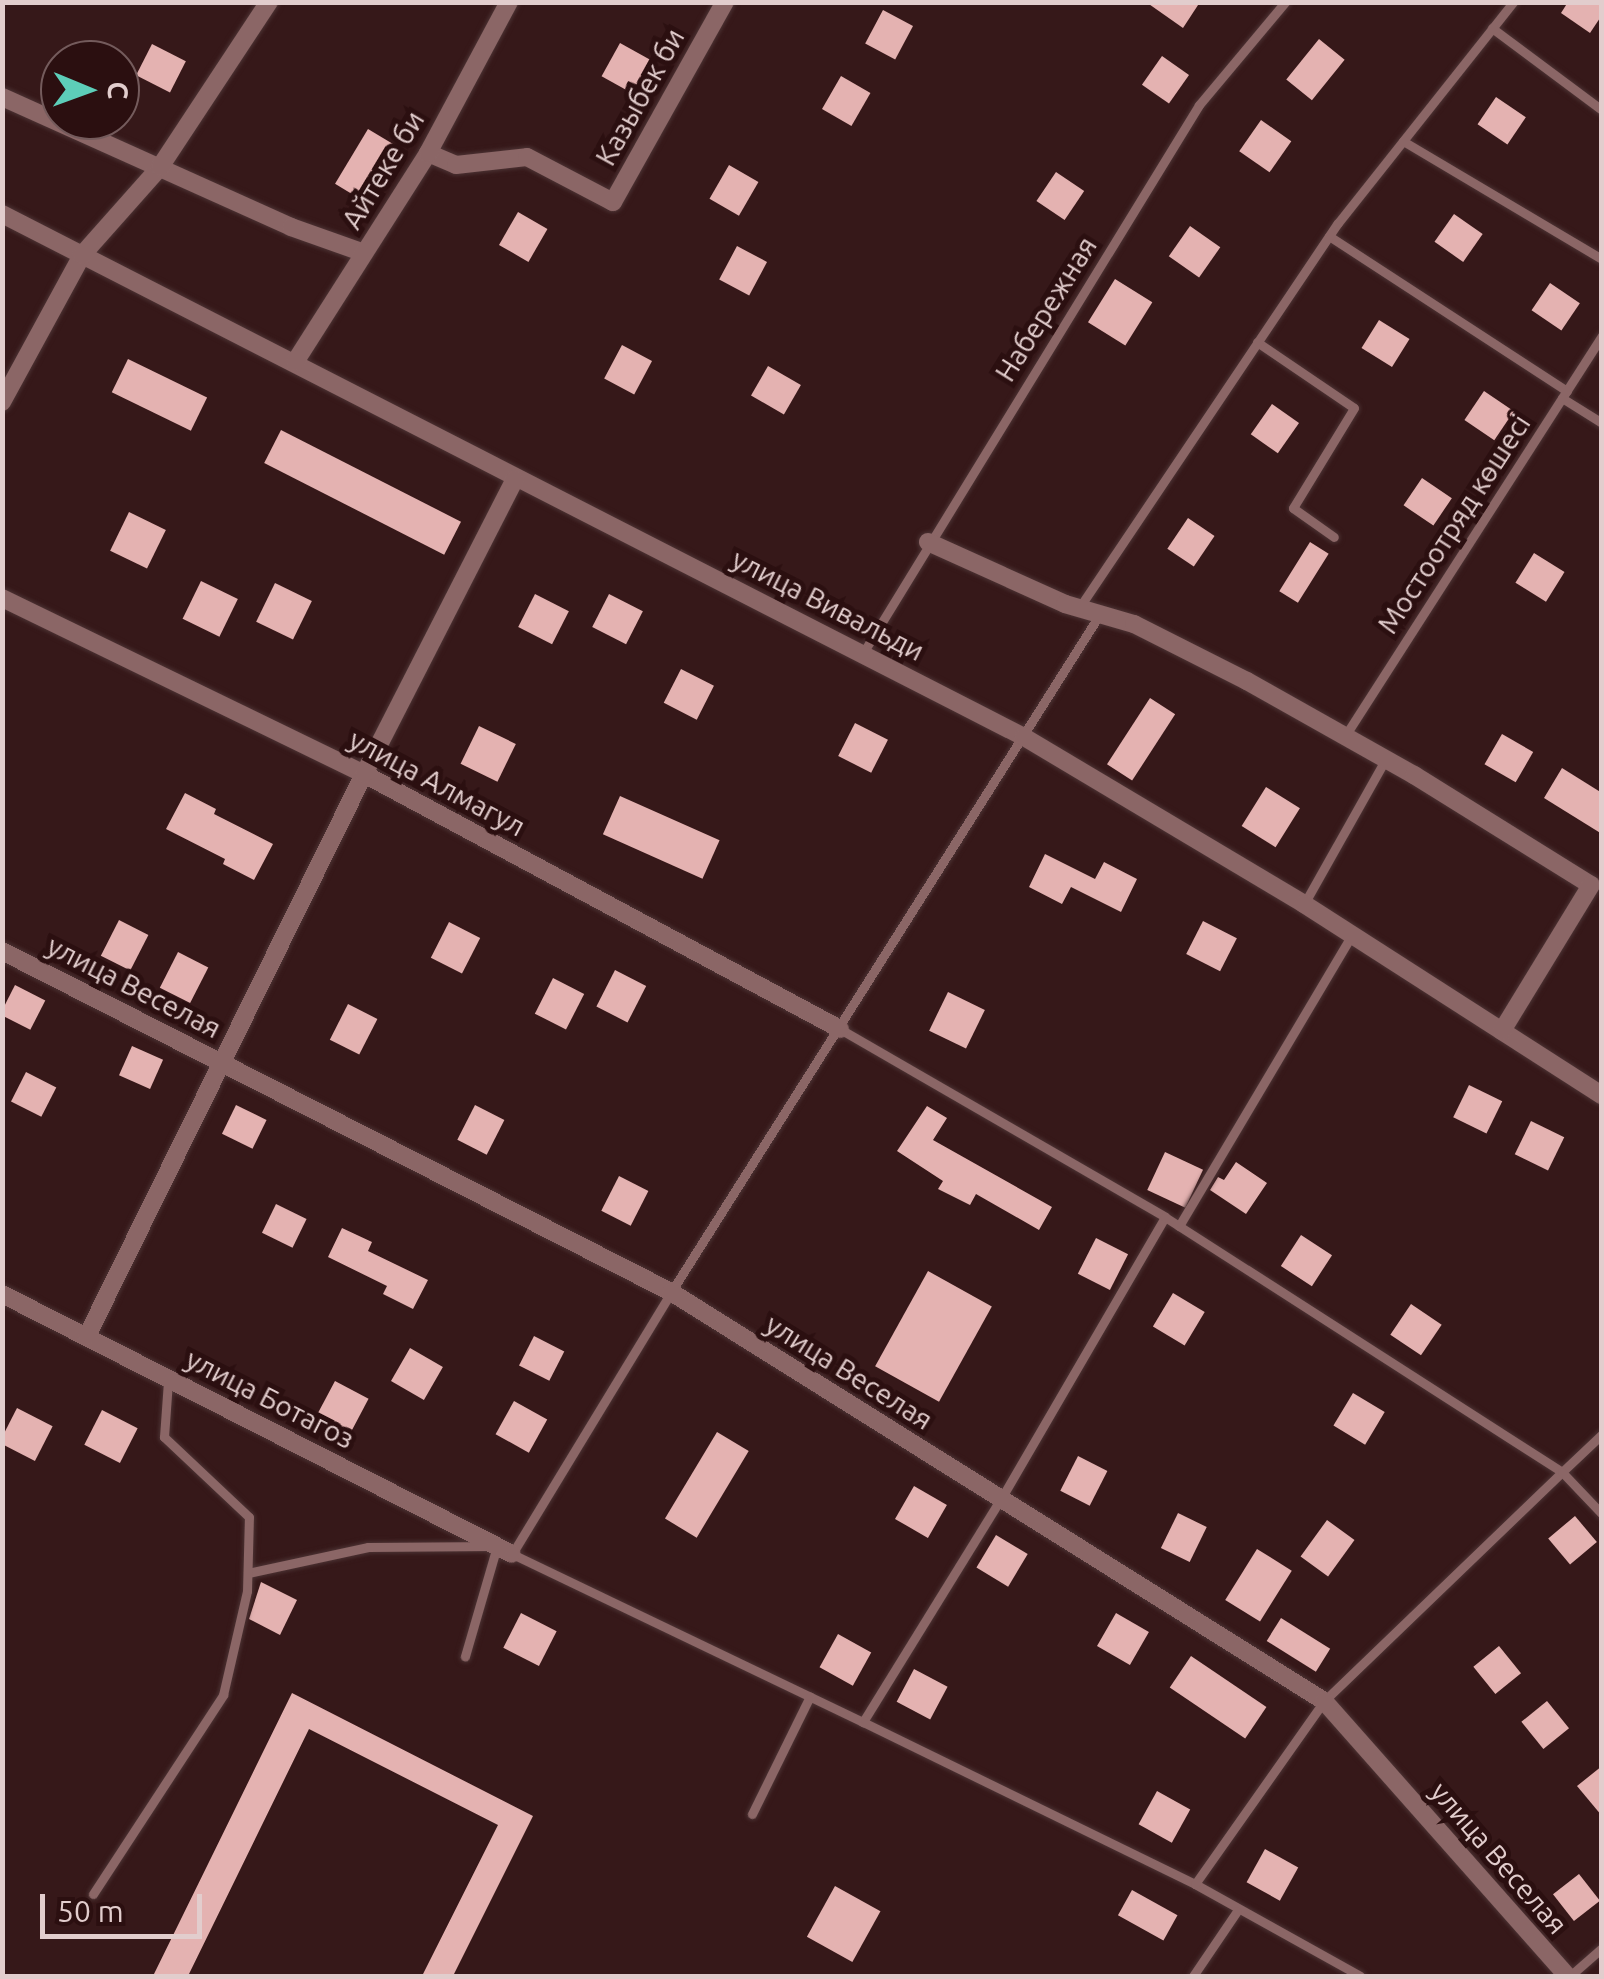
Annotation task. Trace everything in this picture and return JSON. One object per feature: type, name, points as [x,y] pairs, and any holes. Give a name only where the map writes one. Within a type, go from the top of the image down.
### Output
[{"type":"street","points":[[2,402],[82,255],[160,167],[270,2]]},
{"type":"street","name":"Айтеке би","points":[[295,362],[428,153],[509,2]]},
{"type":"street","name":"Казыбек би","points":[[428,153],[456,165],[527,158],[613,202],[725,2]]},
{"type":"street","points":[[2,97],[285,224],[364,253]]},
{"type":"street","name":"улица Вивальди","points":[[2,214],[436,433],[515,480],[1024,737],[1304,904],[1602,1094]]},
{"type":"street","points":[[87,1336],[364,774],[515,480]]},
{"type":"street","points":[[928,542],[1079,608],[1134,624],[1344,736],[1591,885],[1502,1031]]},
{"type":"street","name":"улица Алмагул","points":[[2,598],[364,774],[840,1028]]},
{"type":"street","name":"улица Веселая","points":[[2,951],[670,1292],[1324,1702],[1568,1976]]},
{"type":"street","name":"улица Ботагоз","points":[[2,1294],[505,1550]]},
{"type":"lane","name":"Набережная","points":[[863,653],[1199,105],[1285,2]]},
{"type":"lane","points":[[1079,608],[1330,236],[1513,2]]},
{"type":"lane","points":[[1492,28],[1602,110]]},
{"type":"lane","points":[[1402,142],[1602,259]]},
{"type":"lane","points":[[1330,236],[1602,423]]},
{"type":"lane","name":"Мостоотряд көшесі","points":[[1344,736],[1602,336]]},
{"type":"lane","points":[[1257,342],[1354,408],[1293,508],[1334,537]]},
{"type":"lane","points":[[466,1656],[505,1550],[1100,614]]},
{"type":"lane","points":[[1304,904],[1385,760]]},
{"type":"lane","points":[[1179,1226],[1352,934]]},
{"type":"lane","points":[[840,1028],[1165,1217],[1562,1472],[1602,1514]]},
{"type":"lane","points":[[863,1722],[1000,1500],[1165,1217]]},
{"type":"lane","points":[[93,1894],[223,1695],[248,1573],[248,1517],[164,1437],[168,1378]]},
{"type":"lane","points":[[1196,1884],[1324,1702],[1602,1434]]},
{"type":"lane","points":[[248,1573],[368,1547],[505,1550],[1196,1884],[1237,1911],[1360,1976]]},
{"type":"lane","points":[[752,1814],[810,1696]]},
{"type":"lane","points":[[1193,1976],[1237,1911]]},
{"type":"lane","points":[[1568,1976],[1602,1948]]},
{"type":"building","points":[[1146,2],[1200,2],[1183,28]]},
{"type":"building","points":[[1568,2],[1602,2],[1602,15],[1590,33],[1561,13]]},
{"type":"building","points":[[883,10],[913,26],[895,60],[865,44]]},
{"type":"building","points":[[1319,39],[1345,60],[1312,100],[1286,79]]},
{"type":"building","points":[[620,43],[651,60],[632,93],[602,76]]},
{"type":"building","points":[[152,44],[186,61],[170,92],[140,77],[140,68]]},
{"type":"building","points":[[1162,56],[1189,75],[1169,104],[1142,85]]},
{"type":"building","points":[[841,76],[870,93],[851,126],[822,109]]},
{"type":"building","points":[[1496,97],[1526,117],[1507,144],[1478,124]]},
{"type":"building","points":[[1261,120],[1291,141],[1270,172],[1239,151]]},
{"type":"building","points":[[368,129],[398,147],[365,202],[335,184]]},
{"type":"building","points":[[729,165],[758,182],[739,216],[710,199]]},
{"type":"building","points":[[1056,172],[1084,191],[1065,220],[1036,201]]},
{"type":"building","points":[[518,212],[547,229],[528,262],[499,245]]},
{"type":"building","points":[[1454,214],[1483,234],[1463,262],[1434,242]]},
{"type":"building","points":[[1190,226],[1220,247],[1199,278],[1169,256]]},
{"type":"building","points":[[737,246],[767,262],[749,296],[719,280]]},
{"type":"building","points":[[1115,279],[1152,302],[1125,346],[1088,322]]},
{"type":"building","points":[[1550,283],[1580,303],[1561,330],[1532,310]]},
{"type":"building","points":[[1379,320],[1410,339],[1392,367],[1362,348]]},
{"type":"building","points":[[622,345],[652,361],[634,395],[604,379]]},
{"type":"building","points":[[128,359],[207,398],[191,431],[112,392]]},
{"type":"building","points":[[768,366],[801,385],[784,414],[751,395]]},
{"type":"building","points":[[1484,391],[1514,411],[1494,440],[1464,420]]},
{"type":"building","points":[[1272,404],[1299,423],[1278,453],[1251,434]]},
{"type":"building","points":[[281,430],[461,522],[444,555],[264,463]]},
{"type":"building","points":[[1422,478],[1452,498],[1433,525],[1404,505]]},
{"type":"building","points":[[129,512],[166,530],[147,569],[110,551]]},
{"type":"building","points":[[1188,518],[1215,536],[1194,567],[1167,549]]},
{"type":"building","points":[[1310,542],[1329,554],[1298,603],[1279,591]]},
{"type":"building","points":[[1534,553],[1565,572],[1546,602],[1515,583]]},
{"type":"building","points":[[201,581],[238,599],[219,637],[183,619]]},
{"type":"building","points":[[275,583],[312,601],[293,640],[256,622]]},
{"type":"building","points":[[535,594],[569,611],[552,644],[518,627]]},
{"type":"building","points":[[609,594],[643,611],[626,644],[592,627]]},
{"type":"building","points":[[681,669],[714,686],[697,720],[664,703]]},
{"type":"building","points":[[1150,698],[1175,714],[1132,781],[1107,764]]},
{"type":"building","points":[[855,723],[888,740],[871,773],[838,756]]},
{"type":"building","points":[[479,726],[516,744],[497,782],[461,764]]},
{"type":"building","points":[[1502,734],[1533,752],[1516,782],[1484,764]]},
{"type":"building","points":[[1562,768],[1602,793],[1602,834],[1544,798]]},
{"type":"building","points":[[1266,787],[1300,808],[1276,847],[1242,826]]},
{"type":"building","points":[[185,793],[216,809],[214,814],[273,844],[254,880],[223,864],[225,859],[166,829]]},
{"type":"building","points":[[620,796],[720,840],[702,879],[603,834]]},
{"type":"building","points":[[1045,854],[1095,879],[1104,862],[1137,879],[1121,912],[1071,887],[1062,904],[1029,887]]},
{"type":"building","points":[[119,920],[148,935],[130,971],[101,956]]},
{"type":"building","points":[[1203,921],[1237,938],[1220,971],[1186,954]]},
{"type":"building","points":[[449,922],[480,938],[462,974],[431,958]]},
{"type":"building","points":[[178,952],[208,967],[190,1003],[160,988]]},
{"type":"building","points":[[615,970],[646,986],[628,1022],[596,1007]]},
{"type":"building","points":[[553,978],[584,994],[566,1030],[535,1014]]},
{"type":"building","points":[[15,985],[45,1000],[30,1030],[2,1015]]},
{"type":"building","points":[[948,992],[985,1010],[966,1049],[929,1031]]},
{"type":"building","points":[[348,1004],[377,1019],[359,1055],[330,1040]]},
{"type":"building","points":[[132,1046],[163,1060],[150,1089],[119,1075]]},
{"type":"building","points":[[26,1072],[56,1087],[41,1117],[11,1101]]},
{"type":"building","points":[[1469,1085],[1502,1101],[1486,1134],[1453,1117]]},
{"type":"building","points":[[236,1105],[267,1120],[253,1149],[222,1134]]},
{"type":"building","points":[[475,1105],[504,1120],[487,1155],[457,1140]]},
{"type":"building","points":[[927,1106],[947,1118],[933,1140],[1052,1207],[1039,1230],[976,1194],[970,1205],[938,1189],[943,1181],[897,1151]]},
{"type":"building","points":[[1531,1121],[1564,1137],[1548,1170],[1515,1154]]},
{"type":"building","points":[[1165,1152],[1203,1170],[1185,1208],[1147,1190]]},
{"type":"building","points":[[1236,1162],[1267,1183],[1246,1214],[1210,1190],[1218,1177],[1224,1180]]},
{"type":"building","points":[[619,1176],[648,1191],[631,1226],[601,1211]]},
{"type":"building","points":[[276,1204],[307,1219],[293,1248],[262,1233]]},
{"type":"building","points":[[342,1228],[372,1242],[368,1251],[428,1280],[413,1309],[383,1294],[387,1286],[328,1257]]},
{"type":"building","points":[[1301,1235],[1332,1255],[1312,1286],[1281,1266]]},
{"type":"building","points":[[1096,1238],[1128,1254],[1110,1290],[1078,1274]]},
{"type":"building","points":[[928,1271],[992,1306],[939,1402],[875,1366]]},
{"type":"building","points":[[1173,1293],[1205,1312],[1185,1345],[1153,1326]]},
{"type":"building","points":[[1411,1304],[1442,1325],[1421,1355],[1390,1335]]},
{"type":"building","points":[[534,1336],[564,1351],[549,1381],[519,1365]]},
{"type":"building","points":[[410,1348],[443,1367],[424,1400],[391,1381]]},
{"type":"building","points":[[335,1381],[369,1399],[351,1432],[317,1415]]},
{"type":"building","points":[[1353,1393],[1385,1412],[1365,1445],[1333,1426]]},
{"type":"building","points":[[514,1401],[547,1419],[529,1453],[496,1434]]},
{"type":"building","points":[[17,1408],[53,1426],[35,1461],[2,1444]]},
{"type":"building","points":[[102,1410],[138,1428],[120,1463],[84,1445]]},
{"type":"building","points":[[717,1432],[749,1451],[697,1538],[665,1519]]},
{"type":"building","points":[[1078,1456],[1107,1471],[1090,1506],[1060,1491]]},
{"type":"building","points":[[914,1486],[947,1505],[928,1538],[895,1519]]},
{"type":"building","points":[[1178,1513],[1207,1527],[1190,1562],[1161,1548]]},
{"type":"building","points":[[1575,1516],[1597,1542],[1570,1565],[1548,1538]]},
{"type":"building","points":[[1327,1520],[1355,1540],[1328,1576],[1301,1556]]},
{"type":"building","points":[[996,1535],[1028,1554],[1008,1587],[976,1568]]},
{"type":"building","points":[[1257,1549],[1292,1571],[1260,1622],[1225,1600]]},
{"type":"building","points":[[261,1582],[297,1600],[280,1635],[249,1619]]},
{"type":"building","points":[[521,1613],[557,1631],[539,1666],[503,1648]]},
{"type":"building","points":[[1116,1613],[1149,1632],[1130,1665],[1097,1646]]},
{"type":"building","points":[[1281,1618],[1330,1649],[1316,1672],[1267,1641]]},
{"type":"building","points":[[838,1634],[871,1652],[853,1686],[820,1667]]},
{"type":"building","points":[[1499,1646],[1521,1673],[1495,1694],[1473,1667]]},
{"type":"building","points":[[1191,1656],[1266,1707],[1245,1738],[1170,1688]]},
{"type":"building","points":[[914,1669],[948,1687],[930,1720],[897,1702]]},
{"type":"building","points":[[292,1693],[533,1816],[453,1976],[422,1976],[498,1825],[309,1729],[188,1976],[153,1976]]},
{"type":"building","points":[[1547,1701],[1569,1728],[1543,1749],[1521,1722]]},
{"type":"building","points":[[1602,1766],[1602,1816],[1577,1786]]},
{"type":"building","points":[[1157,1791],[1190,1809],[1172,1843],[1139,1824]]},
{"type":"building","points":[[1265,1849],[1298,1867],[1280,1901],[1247,1882]]},
{"type":"building","points":[[1579,1874],[1600,1901],[1574,1921],[1553,1894]]},
{"type":"building","points":[[835,1886],[880,1911],[852,1962],[807,1937]]},
{"type":"building","points":[[1132,1890],[1177,1915],[1163,1941],[1118,1915]]}]
